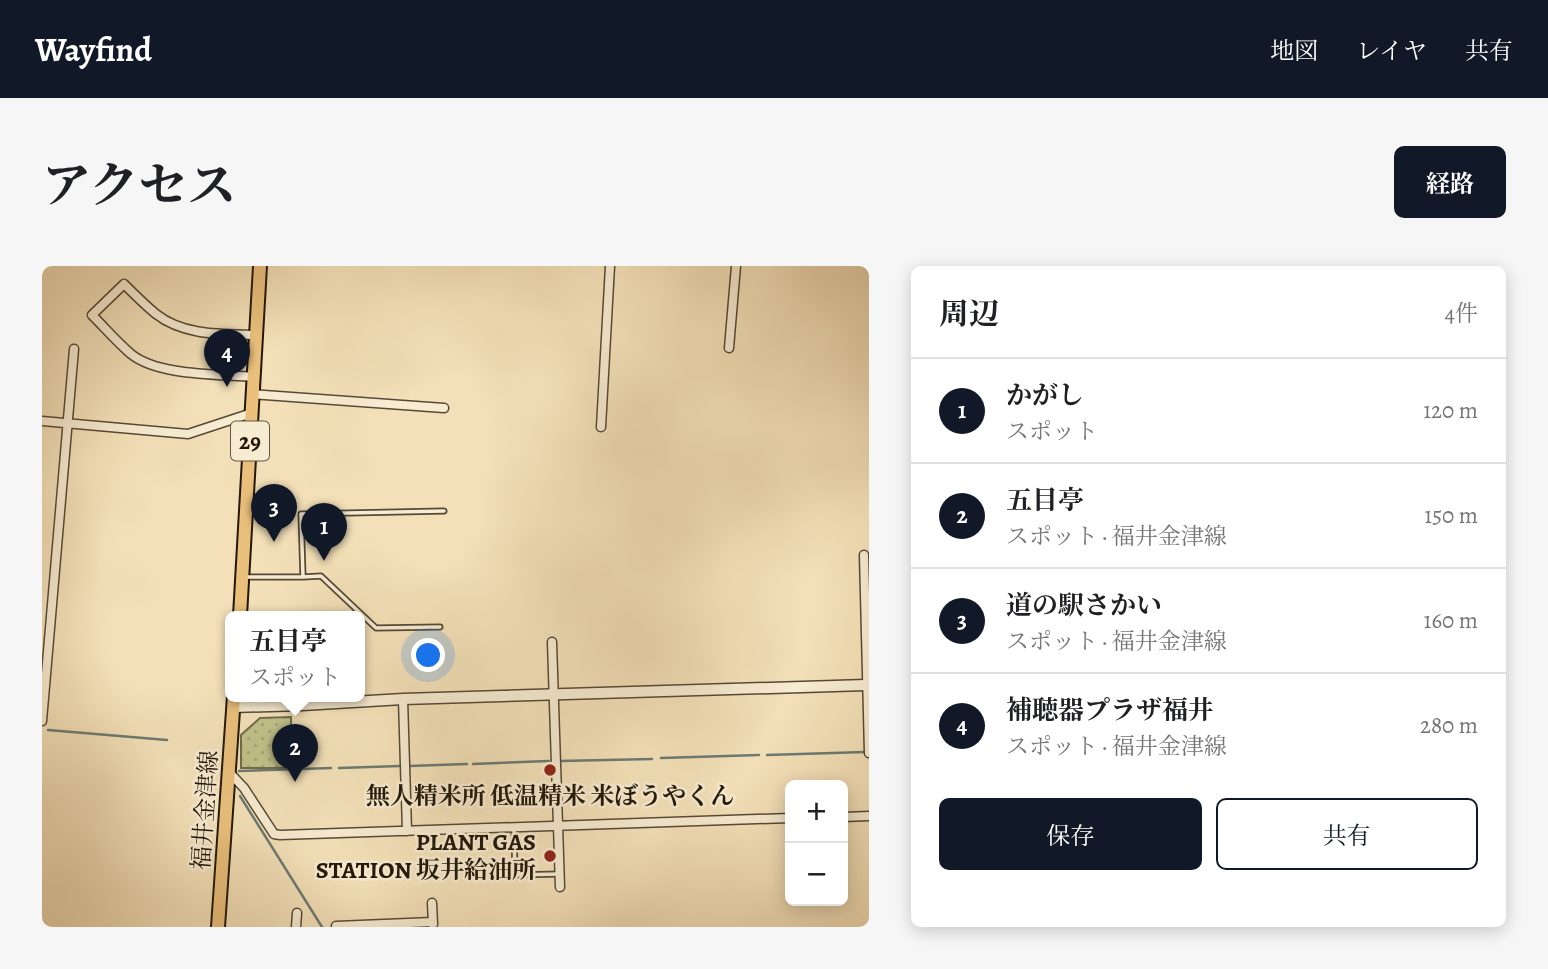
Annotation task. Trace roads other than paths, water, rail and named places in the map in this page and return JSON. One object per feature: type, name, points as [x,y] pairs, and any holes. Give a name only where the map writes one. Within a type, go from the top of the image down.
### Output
[{"type":"main road","name":"29","points":[[240,611],[260,266]]},
{"type":"main road","name":"福井金津線","points":[[218,927],[233,702]]},
{"type":"street","points":[[601,426],[610,266]]},
{"type":"street","points":[[729,348],[736,266]]},
{"type":"street","points":[[253,377],[163,370],[132,355],[92,315],[124,284],[157,315],[175,326],[197,332],[256,335]]},
{"type":"street","points":[[42,722],[74,349]]},
{"type":"street","points":[[252,394],[444,408]]},
{"type":"street","points":[[42,421],[188,434],[251,413]]},
{"type":"street","points":[[864,555],[869,753]]},
{"type":"street","points":[[552,642],[560,887]]},
{"type":"street","points":[[365,701],[868,685]]},
{"type":"street","points":[[402,699],[407,831]]},
{"type":"street","points":[[250,702],[302,705],[352,702]]},
{"type":"street","points":[[228,771],[244,788],[274,834],[785,818]]},
{"type":"street","points":[[848,817],[869,816]]},
{"type":"street","points":[[336,927],[434,924],[432,903]]},
{"type":"street","points":[[296,927],[297,913]]},
{"type":"lane","points":[[303,577],[301,514],[444,511]]},
{"type":"lane","points":[[243,577],[321,576],[358,611]]},
{"type":"lane","points":[[365,618],[376,628],[440,627]]},
{"type":"lane","points":[[513,828],[515,875],[559,874]]},
{"type":"waterway","points":[[48,730],[167,740]]},
{"type":"waterway","points":[[767,755],[865,752]]},
{"type":"waterway","points":[[661,758],[759,755]]},
{"type":"waterway","points":[[560,761],[652,759]]},
{"type":"waterway","points":[[473,764],[549,761]]},
{"type":"waterway","points":[[409,766],[467,764]]},
{"type":"waterway","points":[[339,768],[400,766]]},
{"type":"waterway","points":[[239,771],[331,768]]},
{"type":"waterway","points":[[240,796],[322,927]]},
{"type":"place","name":"補聴器プラザ福井","points":[[227,387]]},
{"type":"place","name":"道の駅さかい","points":[[274,542]]},
{"type":"place","name":"かがし","points":[[324,561]]},
{"type":"place","name":"無人精米所 低温精米 米ぼうやくん","points":[[550,770]]},
{"type":"place","name":"五目亭","points":[[295,782]]},
{"type":"place","name":"PLANT GAS STATION 坂井給油所","points":[[550,856]]}]
